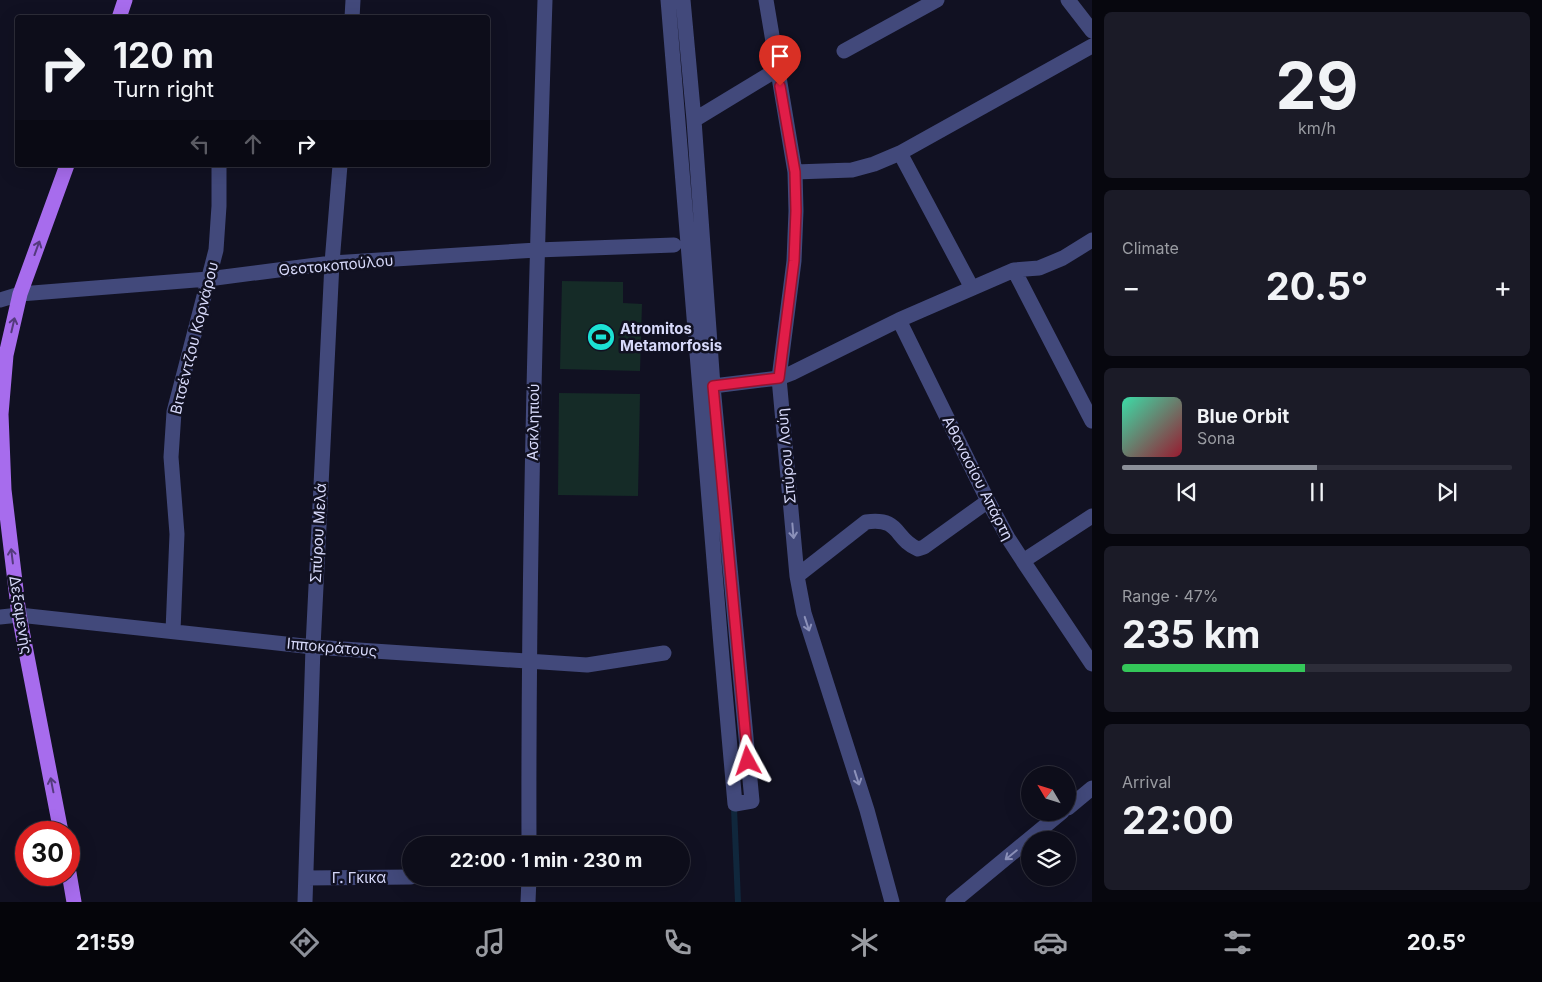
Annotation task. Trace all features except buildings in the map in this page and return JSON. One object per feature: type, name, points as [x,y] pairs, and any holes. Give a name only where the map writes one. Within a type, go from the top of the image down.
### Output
[{"type":"main road","points":[[120,15],[125,0]]},
{"type":"main road","name":"Δεξαμενής","points":[[59,821],[19,615],[4,490],[1,414],[6,355],[20,294],[67,167]]},
{"type":"main road","points":[[71,886],[74,902]]},
{"type":"street","points":[[352,15],[353,0]]},
{"type":"street","name":"Ασκληπιού","points":[[528,836],[528,661],[537,250],[545,0]]},
{"type":"street","points":[[668,0],[720,646],[735,804],[752,801],[713,386],[694,120],[683,0]]},
{"type":"street","name":"Σπύρου Λούη","points":[[766,0],[795,172],[794,261],[779,378],[797,576],[804,613],[867,810],[892,902]]},
{"type":"street","points":[[844,51],[937,0]]},
{"type":"street","points":[[1068,0],[1092,31]]},
{"type":"street","points":[[795,172],[852,170],[874,164],[900,153],[1092,46]]},
{"type":"street","points":[[694,120],[778,69]]},
{"type":"street","points":[[900,153],[972,288]]},
{"type":"street","name":"Βιτσέντζου Κορνάρου","points":[[173,631],[177,534],[172,458],[174,412],[216,250],[220,167]]},
{"type":"street","name":"Σπύρου Μελά","points":[[305,902],[313,647],[332,263],[340,167]]},
{"type":"street","points":[[713,386],[779,378],[792,373],[899,320],[1014,270],[1039,268],[1063,258],[1092,240]]},
{"type":"street","name":"Θεοτοκοπούλου","points":[[0,300],[20,294],[208,278],[332,263],[537,250],[674,245]]},
{"type":"street","points":[[1014,270],[1092,421]]},
{"type":"street","name":"Αθανασίου Απάρτη","points":[[899,320],[988,502],[1023,560],[1092,664]]},
{"type":"street","points":[[797,576],[866,522],[876,520],[889,522],[912,547],[918,549],[924,548],[988,502]]},
{"type":"street","points":[[1023,560],[1092,516]]},
{"type":"street","name":"Ιπποκράτους","points":[[0,617],[19,615],[313,647],[587,665],[664,653]]},
{"type":"street","points":[[1076,801],[1092,788]]},
{"type":"street","points":[[953,902],[1051,821]]},
{"type":"street","name":"Γ. Γκικα","points":[[306,878],[402,877]]},
{"type":"street","points":[[528,886],[528,902]]},
{"type":"green space","name":"Atromitos Metamorfosis","points":[[562,281],[623,282],[623,303],[642,304],[640,371],[560,369]]},
{"type":"green space","points":[[559,393],[640,394],[638,496],[558,495]]},
{"type":"waterway","points":[[734,808],[738,902]]},
{"type":"place","name":"Atromitos Metamorfosis","points":[[601,337]]},
{"type":"route","points":[[748,761],[713,386],[779,378],[794,261],[796,211],[795,172],[780,86]]}]
